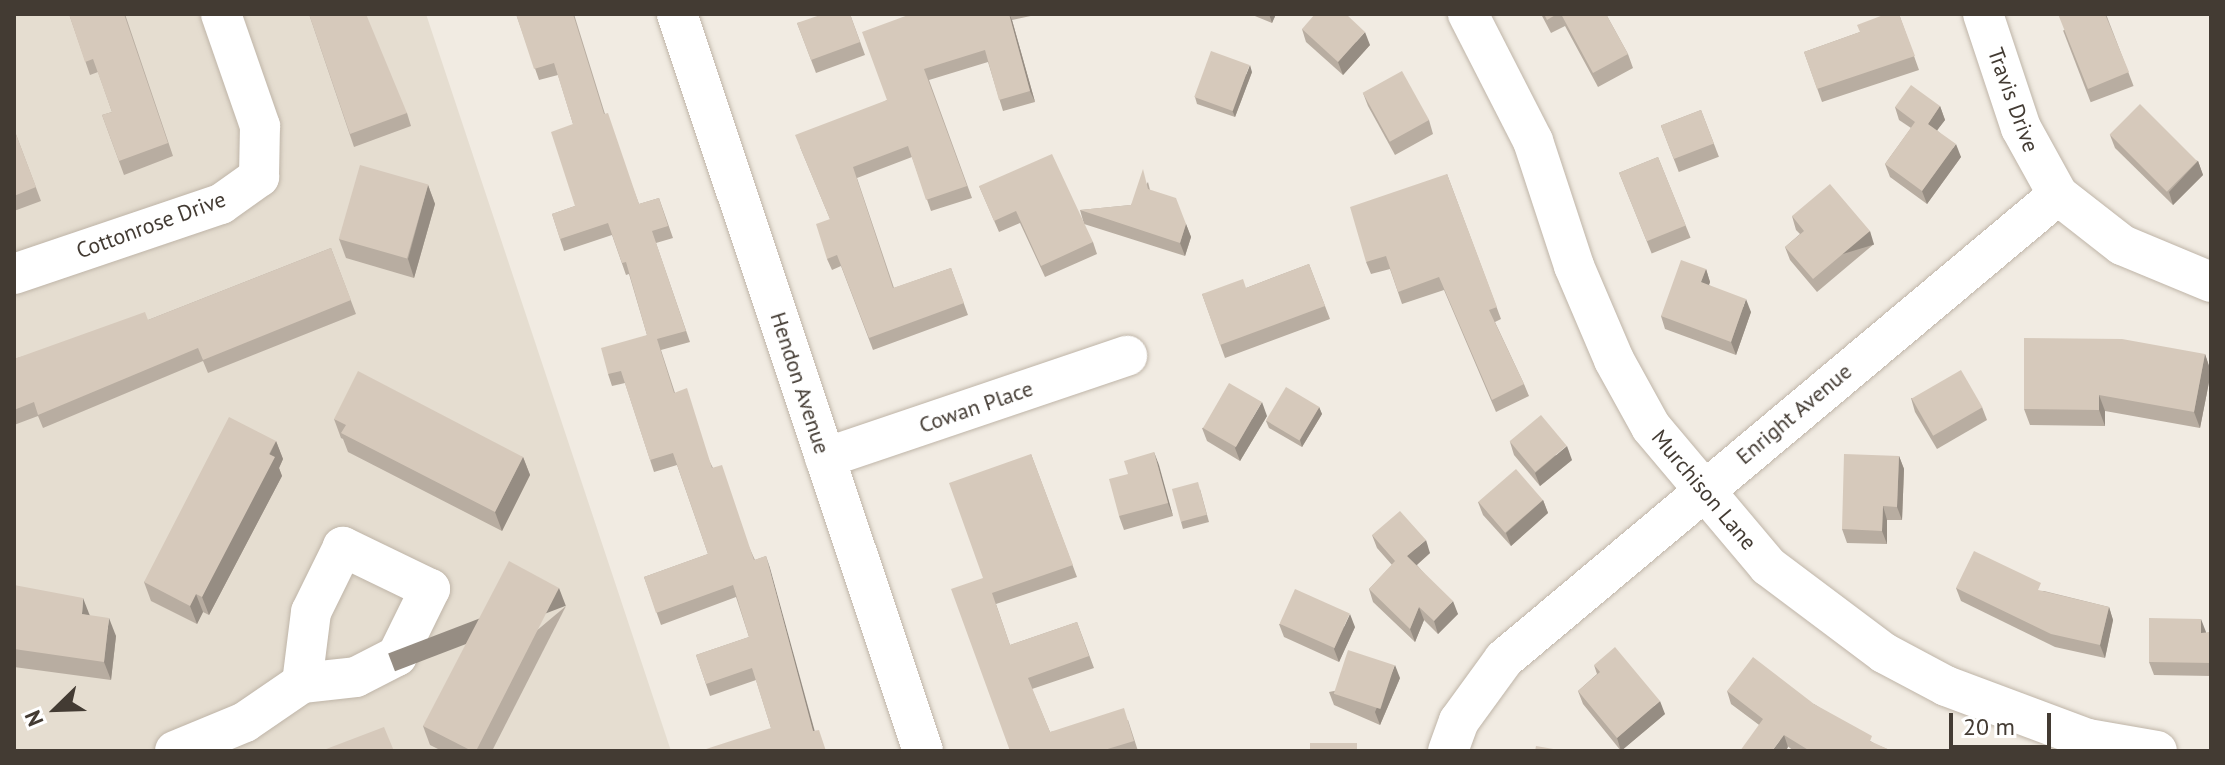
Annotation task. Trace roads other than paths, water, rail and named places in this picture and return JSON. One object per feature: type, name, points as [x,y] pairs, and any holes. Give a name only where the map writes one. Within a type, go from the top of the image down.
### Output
[{"type":"street","name":"Cottonrose Drive","points":[[14,274],[221,204],[259,177],[260,126],[221,14]]},
{"type":"street","name":"Hendon Avenue","points":[[677,14],[923,751]]},
{"type":"street","name":"Murchison Lane","points":[[1468,14],[1533,141],[1574,266],[1614,360],[1651,427],[1702,493],[1768,566],[1884,653],[2016,716],[2088,739],[2157,751]]},
{"type":"street","name":"Travis Drive","points":[[1983,14],[2026,139],[2058,195],[2122,245],[2211,282]]},
{"type":"street","name":"Enright Avenue","points":[[1448,751],[1459,721],[1504,659],[2058,195]]},
{"type":"street","name":"Cowan Place","points":[[825,458],[1127,356]]},
{"type":"street","points":[[175,751],[245,722],[302,683]]}]
